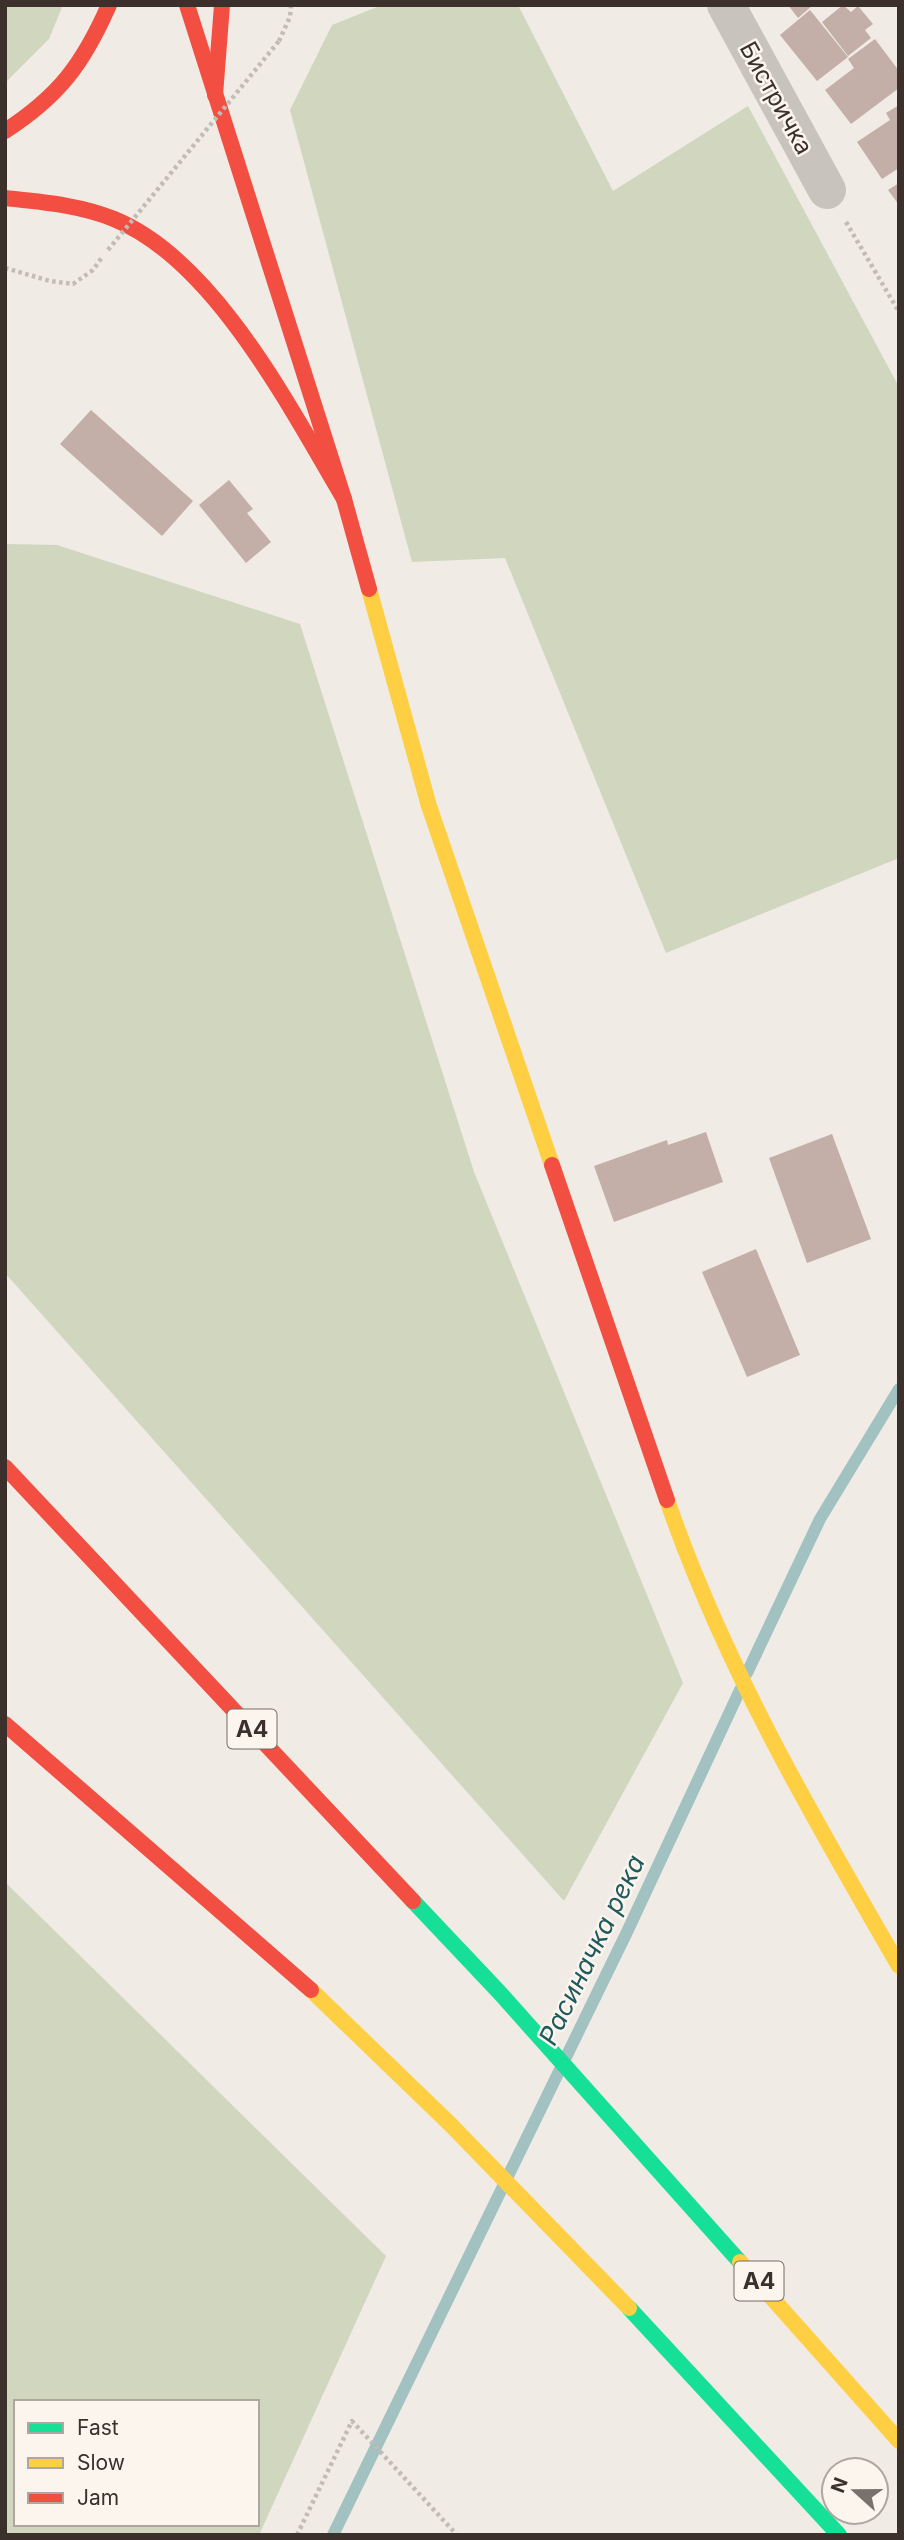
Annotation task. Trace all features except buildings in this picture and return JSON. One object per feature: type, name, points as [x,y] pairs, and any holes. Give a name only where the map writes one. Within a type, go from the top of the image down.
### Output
[{"type":"main road","points":[[5,131],[26,119],[65,87],[88,56],[109,5]]},
{"type":"main road","points":[[187,5],[344,499],[429,806],[670,1508],[714,1619],[793,1782],[899,1966]]},
{"type":"main road","points":[[215,95],[222,5]]},
{"type":"main road","points":[[5,198],[68,205],[128,226],[172,256],[230,321],[344,499]]},
{"type":"main road","name":"A4","points":[[5,1466],[499,1992],[899,2441]]},
{"type":"main road","points":[[5,1724],[313,1992],[435,2110],[593,2268],[839,2535]]},
{"type":"street","name":"Бистричка","points":[[726,5],[827,190]]},
{"type":"path","points":[[5,268],[50,281],[73,284],[93,270],[279,41],[290,17],[291,5]]},
{"type":"path","points":[[827,190],[899,312]]},
{"type":"path","points":[[297,2535],[352,2421],[457,2535]]},
{"type":"green space","points":[[5,5],[63,5],[49,39],[5,83]]},
{"type":"green space","points":[[382,5],[518,5],[613,191],[748,106],[899,387],[899,858],[666,953],[505,558],[412,562],[290,110],[332,25]]},
{"type":"green space","points":[[5,544],[57,545],[300,624],[474,1172],[683,1683],[564,1901],[5,1273]]},
{"type":"green space","points":[[5,1882],[386,2256],[259,2535],[5,2535]]},
{"type":"waterway","name":"Расиначка река","points":[[747,1673],[820,1519],[899,1389]]},
{"type":"waterway","name":"Расиначка река","points":[[333,2535],[627,1932],[740,1690]]},
{"type":"traffic: fast","points":[[413,1901],[499,1992],[740,2262]]},
{"type":"traffic: fast","points":[[629,2308],[839,2535]]},
{"type":"traffic: slow","points":[[369,589],[429,806],[552,1165]]},
{"type":"traffic: slow","points":[[667,1500],[715,1621],[772,1739],[899,1966]]},
{"type":"traffic: slow","points":[[311,1990],[450,2124],[629,2308]]},
{"type":"traffic: slow","points":[[740,2262],[899,2441]]},
{"type":"traffic: jam","points":[[5,131],[40,105],[68,77],[89,45],[109,5]]},
{"type":"traffic: jam","points":[[187,5],[344,499],[369,589]]},
{"type":"traffic: jam","points":[[215,95],[222,5]]},
{"type":"traffic: jam","points":[[5,198],[74,207],[114,219],[151,239],[185,268],[217,302],[247,341],[275,382],[344,499]]},
{"type":"traffic: jam","points":[[552,1165],[667,1500]]},
{"type":"traffic: jam","points":[[5,1467],[413,1901]]},
{"type":"traffic: jam","points":[[5,1724],[311,1990]]}]
